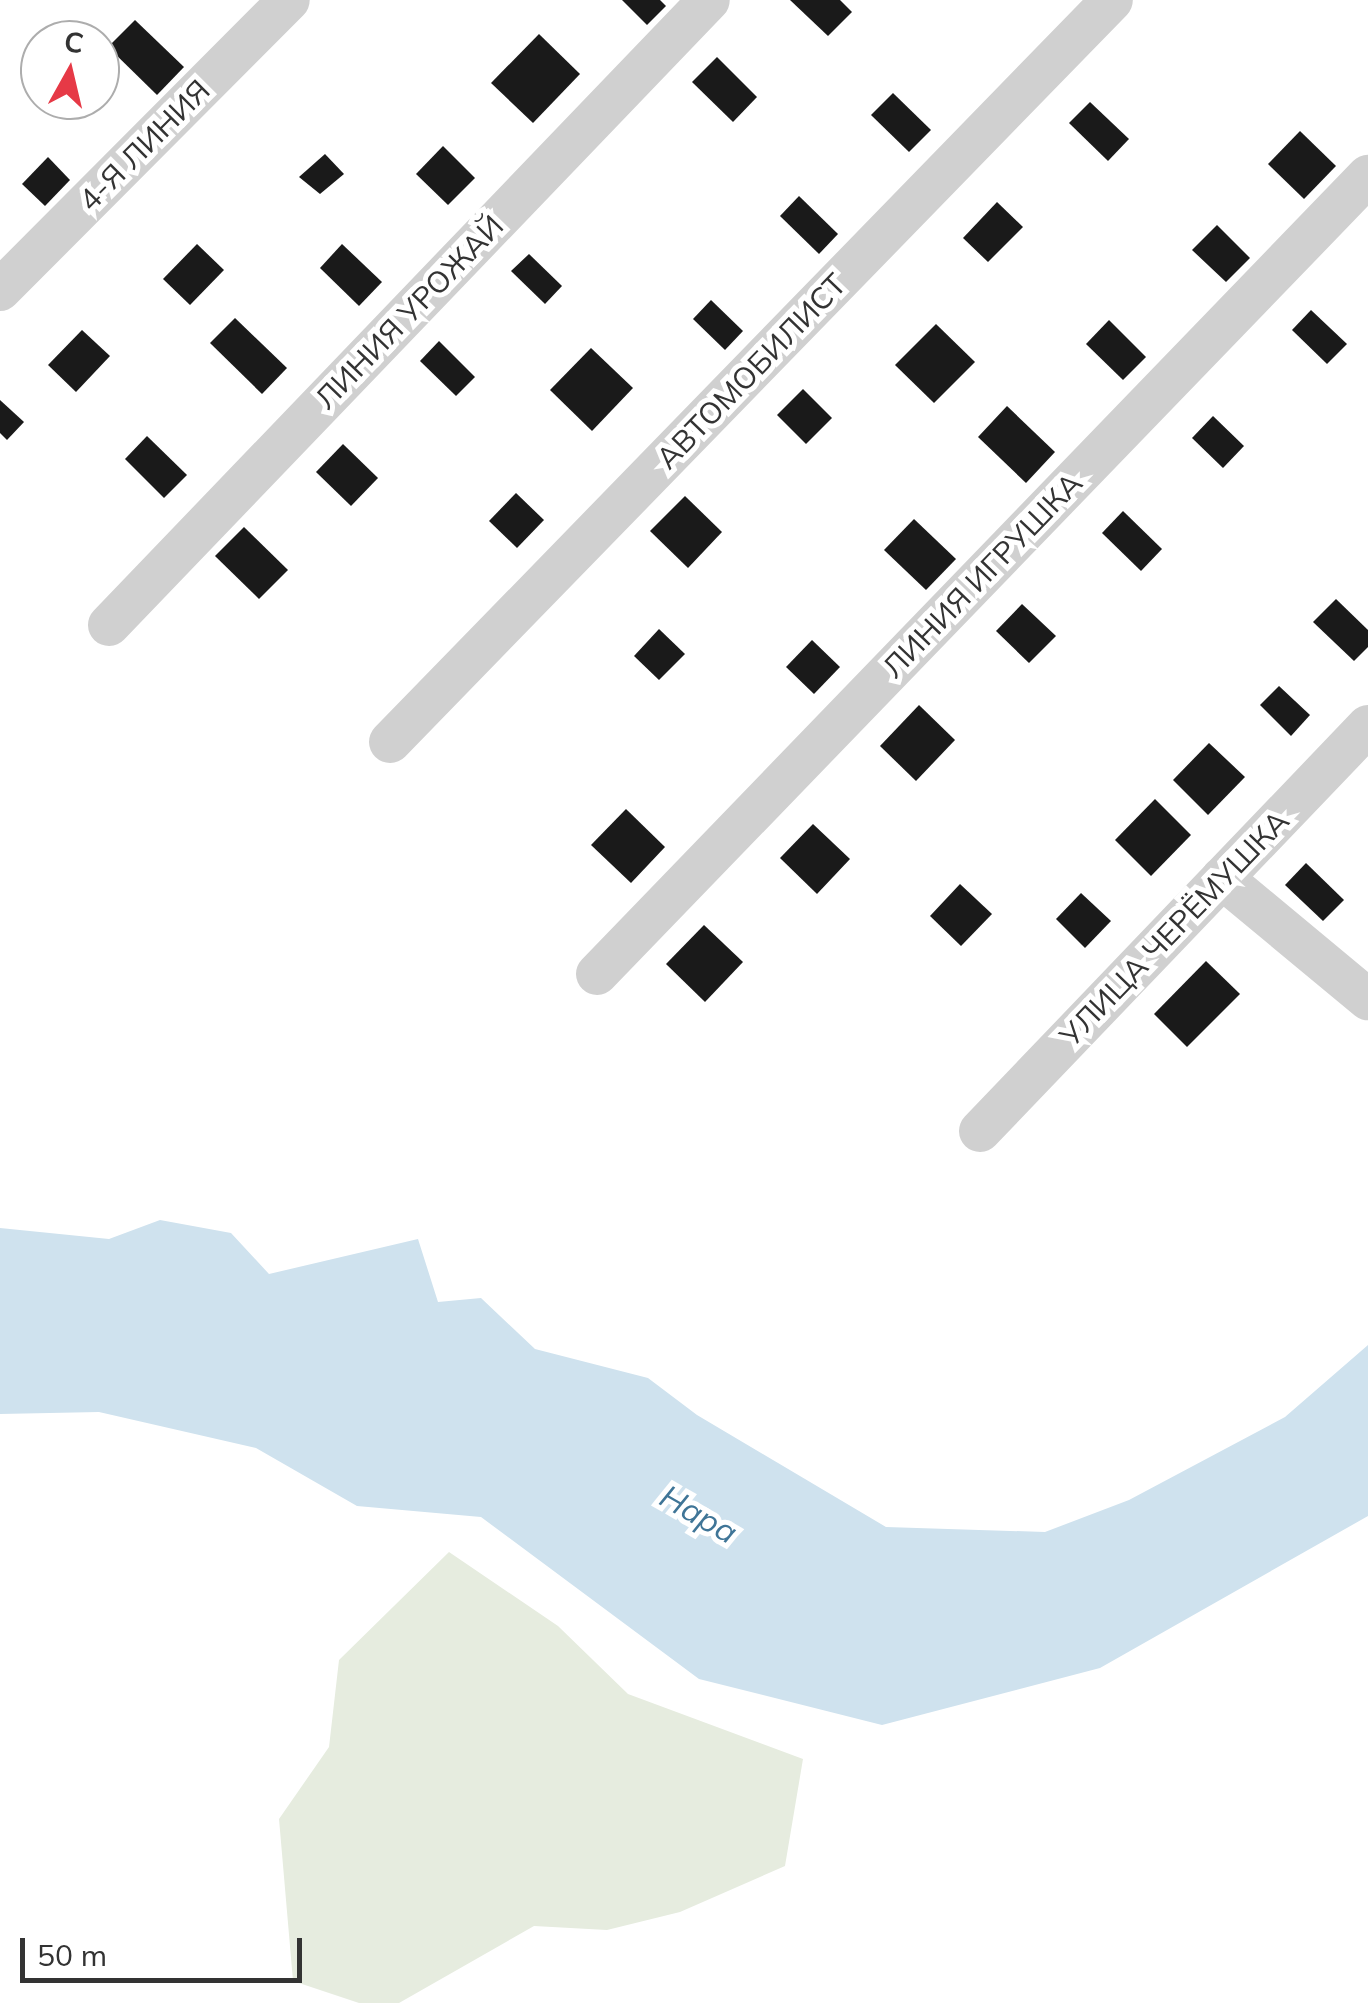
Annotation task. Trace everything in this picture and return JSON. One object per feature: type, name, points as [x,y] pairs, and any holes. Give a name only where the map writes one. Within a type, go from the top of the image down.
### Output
[{"type":"street","name":"4-Я ЛИНИЯ","points":[[0,290],[289,0]]},
{"type":"street","name":"ЛИНИЯ УРОЖАЙ","points":[[108,624],[709,0]]},
{"type":"street","name":"АВТОМОБИЛИСТ","points":[[390,742],[1112,0]]},
{"type":"street","name":"ЛИНИЯ ИГРУШКА","points":[[597,974],[1368,176]]},
{"type":"street","name":"УЛИЦА ЧЕРЁМУШКА","points":[[980,1131],[1368,726]]},
{"type":"street","points":[[1222,878],[1368,998]]},
{"type":"shaded area","points":[[449,1552],[558,1626],[628,1694],[803,1759],[785,1866],[680,1912],[607,1930],[534,1926],[399,2003],[359,2003],[293,1981],[279,1819],[329,1747],[339,1660]]},
{"type":"water","name":"Нара","points":[[160,1220],[231,1233],[269,1274],[418,1239],[438,1302],[481,1298],[535,1349],[648,1378],[697,1415],[886,1527],[1045,1532],[1129,1500],[1285,1417],[1368,1345],[1368,1516],[1100,1668],[882,1725],[699,1679],[481,1517],[357,1506],[256,1448],[99,1412],[0,1414],[0,1228],[109,1239]]},
{"type":"building","points":[[622,0],[660,0],[666,6],[647,25]]},
{"type":"building","points":[[790,0],[840,0],[852,12],[828,36]]},
{"type":"building","points":[[135,20],[184,67],[157,95],[120,59],[120,35]]},
{"type":"building","points":[[539,34],[580,74],[533,123],[491,83]]},
{"type":"building","points":[[717,57],[757,97],[733,122],[692,82]]},
{"type":"building","points":[[893,93],[931,130],[909,152],[871,115]]},
{"type":"building","points":[[1090,102],[1129,139],[1108,161],[1069,123]]},
{"type":"building","points":[[1300,131],[1336,166],[1304,199],[1268,164]]},
{"type":"building","points":[[443,146],[475,178],[448,205],[416,174]]},
{"type":"building","points":[[325,154],[344,174],[320,194],[299,177]]},
{"type":"building","points":[[48,157],[70,180],[45,206],[22,184]]},
{"type":"building","points":[[799,196],[838,234],[819,254],[780,216]]},
{"type":"building","points":[[997,202],[1023,227],[988,262],[963,238]]},
{"type":"building","points":[[1217,225],[1250,258],[1226,282],[1192,250]]},
{"type":"building","points":[[197,244],[224,270],[190,305],[163,279]]},
{"type":"building","points":[[342,244],[382,282],[359,306],[320,268]]},
{"type":"building","points":[[529,254],[562,286],[545,304],[511,271]]},
{"type":"building","points":[[711,300],[743,331],[725,350],[693,319]]},
{"type":"building","points":[[1311,310],[1347,344],[1327,364],[1292,330]]},
{"type":"building","points":[[235,318],[287,368],[262,394],[210,343]]},
{"type":"building","points":[[1109,320],[1146,357],[1123,380],[1086,344]]},
{"type":"building","points":[[936,324],[975,362],[934,403],[895,365]]},
{"type":"building","points":[[82,330],[110,356],[76,392],[48,365]]},
{"type":"building","points":[[439,341],[475,377],[456,396],[420,361]]},
{"type":"building","points":[[591,348],[633,388],[592,431],[550,390]]},
{"type":"building","points":[[803,389],[832,418],[806,444],[777,415]]},
{"type":"building","points":[[0,400],[24,422],[7,440],[0,433]]},
{"type":"building","points":[[1007,406],[1055,452],[1026,483],[978,437]]},
{"type":"building","points":[[1213,416],[1244,446],[1223,468],[1192,438]]},
{"type":"building","points":[[147,436],[187,475],[164,498],[125,459]]},
{"type":"building","points":[[343,444],[378,478],[351,506],[316,472]]},
{"type":"building","points":[[516,493],[544,520],[517,548],[489,521]]},
{"type":"building","points":[[685,496],[722,532],[688,568],[650,531]]},
{"type":"building","points":[[1123,511],[1162,549],[1141,571],[1102,533]]},
{"type":"building","points":[[914,519],[956,559],[926,590],[884,550]]},
{"type":"building","points":[[244,527],[288,570],[259,599],[215,556]]},
{"type":"building","points":[[1336,599],[1368,630],[1368,647],[1354,661],[1313,622]]},
{"type":"building","points":[[1022,604],[1056,636],[1029,663],[996,631]]},
{"type":"building","points":[[659,629],[685,654],[659,680],[634,656]]},
{"type":"building","points":[[812,640],[840,667],[814,694],[786,667]]},
{"type":"building","points":[[1279,686],[1310,715],[1291,736],[1260,705]]},
{"type":"building","points":[[919,705],[955,740],[916,781],[880,746]]},
{"type":"building","points":[[1209,743],[1245,777],[1208,815],[1173,780]]},
{"type":"building","points":[[1155,799],[1191,835],[1151,876],[1115,840]]},
{"type":"building","points":[[626,809],[665,847],[631,883],[591,845]]},
{"type":"building","points":[[813,824],[850,859],[817,894],[780,858]]},
{"type":"building","points":[[1306,863],[1344,900],[1323,921],[1285,885]]},
{"type":"building","points":[[960,884],[992,914],[961,946],[930,916]]},
{"type":"building","points":[[1081,893],[1111,921],[1085,948],[1056,919]]},
{"type":"building","points":[[704,925],[743,962],[705,1002],[666,964]]},
{"type":"building","points":[[1206,961],[1240,994],[1187,1047],[1154,1014]]}]
